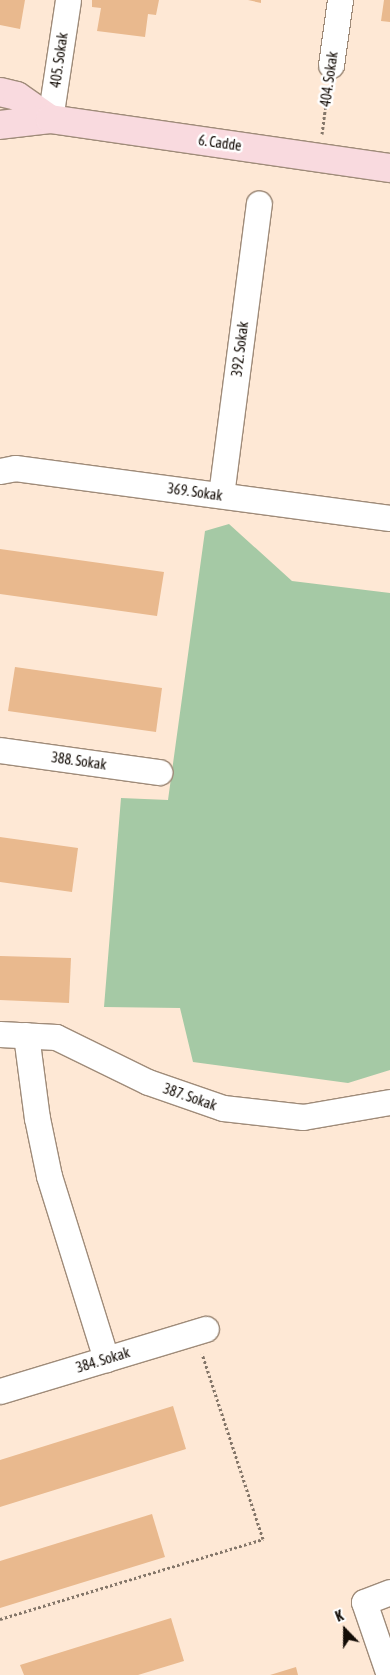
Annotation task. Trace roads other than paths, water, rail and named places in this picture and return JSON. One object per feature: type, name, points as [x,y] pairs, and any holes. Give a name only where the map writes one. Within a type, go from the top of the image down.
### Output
[{"type":"main road","name":"6. Cadde","points":[[0,92],[18,96],[50,119]]},
{"type":"main road","name":"6. Cadde","points":[[0,125],[50,119],[390,168]]},
{"type":"street","name":"405. Sokak","points":[[50,119],[68,0]]},
{"type":"street","name":"404. Sokak","points":[[331,65],[340,0]]},
{"type":"street","name":"392. Sokak","points":[[221,495],[259,203]]},
{"type":"street","name":"369. Sokak","points":[[0,471],[15,468],[390,518]]},
{"type":"street","name":"388. Sokak","points":[[0,750],[159,772]]},
{"type":"street","name":"387. Sokak","points":[[0,1034],[56,1036],[148,1082],[223,1108],[302,1116],[390,1102]]},
{"type":"street","points":[[26,1035],[37,1118],[49,1176],[106,1359]]},
{"type":"street","name":"384. Sokak","points":[[0,1390],[200,1331]]},
{"type":"street","points":[[389,1675],[364,1602],[390,1592]]}]
